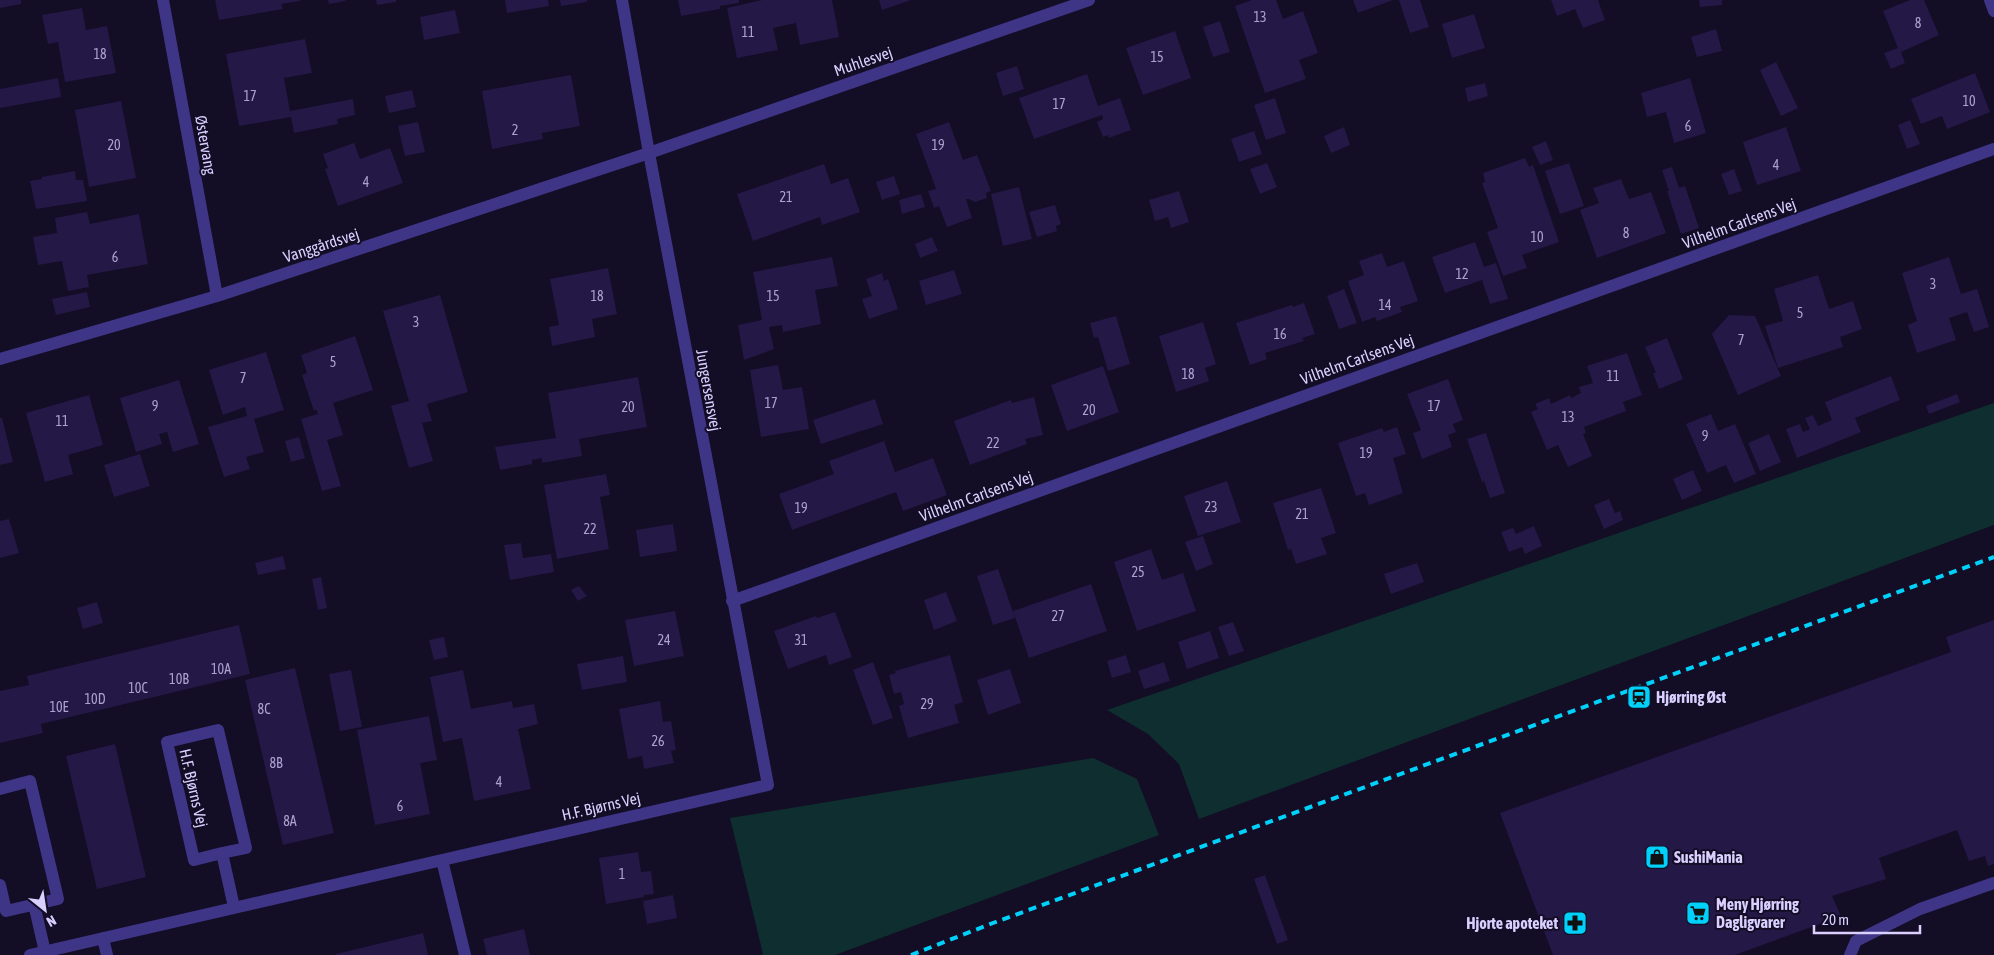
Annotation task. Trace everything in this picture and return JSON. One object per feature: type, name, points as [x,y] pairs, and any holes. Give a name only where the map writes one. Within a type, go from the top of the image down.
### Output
[{"type":"street","name":"Østervang","points":[[163,0],[217,296]]},
{"type":"street","name":"Jungersensvej","points":[[622,0],[732,601],[768,785]]},
{"type":"street","name":"Muhlesvej","points":[[649,153],[1089,0]]},
{"type":"street","points":[[1990,0],[1994,10]]},
{"type":"street","name":"Vilhelm Carlsens Vej","points":[[732,601],[1994,149]]},
{"type":"street","name":"Vanggårdsvej","points":[[0,359],[217,296],[649,153]]},
{"type":"street","name":"H.F. Bjørns Vej","points":[[218,730],[246,848],[222,853],[194,860],[167,742],[218,730]]},
{"type":"street","points":[[0,789],[30,781],[58,899],[6,911],[0,885]]},
{"type":"street","name":"H.F. Bjørns Vej","points":[[30,955],[768,785]]},
{"type":"street","points":[[222,853],[234,907]]},
{"type":"street","points":[[442,860],[465,955]]},
{"type":"street","points":[[1850,955],[1856,941],[1920,909],[1994,883]]},
{"type":"street","points":[[34,904],[45,952]]},
{"type":"street","points":[[103,938],[107,955]]},
{"type":"green space","points":[[1994,403],[1994,525],[1199,819],[1179,764],[1148,734],[1107,710]]},
{"type":"green space","points":[[1093,758],[1137,779],[1159,835],[835,955],[761,955],[763,954],[730,818]]},
{"type":"building","points":[[0,0],[21,0],[21,4],[0,8]]},
{"type":"building","points":[[215,0],[300,1],[281,4],[283,9],[219,20]]},
{"type":"building","points":[[328,0],[345,0],[345,1],[329,4]]},
{"type":"building","points":[[376,0],[396,0],[396,2],[377,5]]},
{"type":"building","points":[[505,0],[548,0],[549,6],[507,13]]},
{"type":"building","points":[[560,0],[587,0],[587,2],[561,6]]},
{"type":"building","points":[[678,0],[739,0],[739,3],[720,6],[720,9],[681,16]]},
{"type":"building","points":[[762,0],[832,0],[839,37],[800,45],[796,23],[773,28],[778,50],[737,58],[727,8]]},
{"type":"building","points":[[879,0],[911,0],[882,10]]},
{"type":"building","points":[[1252,0],[1276,0],[1283,19],[1303,11],[1318,53],[1299,60],[1306,79],[1265,93],[1235,6]]},
{"type":"building","points":[[1353,0],[1393,0],[1358,13]]},
{"type":"building","points":[[1399,0],[1420,0],[1429,27],[1410,33]]},
{"type":"building","points":[[1551,0],[1598,0],[1605,20],[1583,28],[1575,9],[1557,16]]},
{"type":"building","points":[[1699,0],[1722,0],[1722,5],[1700,7]]},
{"type":"building","points":[[1910,0],[1924,0],[1939,35],[1901,52],[1905,63],[1891,69],[1884,53],[1898,48],[1883,11]]},
{"type":"building","points":[[82,8],[86,30],[107,26],[116,73],[65,82],[58,42],[48,44],[42,15]]},
{"type":"building","points":[[455,10],[460,33],[424,40],[420,17]]},
{"type":"building","points":[[1474,14],[1485,48],[1452,58],[1442,24]]},
{"type":"building","points":[[1220,21],[1230,52],[1213,57],[1203,27]]},
{"type":"building","points":[[1716,29],[1722,51],[1697,57],[1691,37]]},
{"type":"building","points":[[1175,31],[1191,78],[1143,95],[1126,48]]},
{"type":"building","points":[[305,39],[312,73],[284,78],[290,111],[353,99],[355,115],[337,119],[338,124],[294,133],[291,117],[239,126],[226,54]]},
{"type":"building","points":[[1776,62],[1798,108],[1781,116],[1760,70]]},
{"type":"building","points":[[1017,66],[1024,89],[1003,96],[996,73]]},
{"type":"building","points":[[1975,73],[1990,112],[1947,129],[1942,116],[1921,124],[1911,99]]},
{"type":"building","points":[[1087,74],[1098,106],[1120,98],[1131,130],[1109,138],[1108,135],[1103,137],[1097,122],[1103,119],[1102,115],[1034,139],[1019,98]]},
{"type":"building","points":[[571,75],[580,126],[542,133],[543,139],[492,149],[482,91]]},
{"type":"building","points":[[58,78],[61,97],[0,108],[0,89]]},
{"type":"building","points":[[1690,78],[1706,133],[1674,143],[1666,112],[1647,117],[1641,93]]},
{"type":"building","points":[[1485,83],[1488,96],[1468,102],[1465,88]]},
{"type":"building","points":[[412,90],[416,107],[389,113],[385,96]]},
{"type":"building","points":[[1275,98],[1286,133],[1266,140],[1254,105]]},
{"type":"building","points":[[121,101],[136,178],[89,187],[75,110]]},
{"type":"building","points":[[1910,120],[1920,144],[1907,149],[1898,125]]},
{"type":"building","points":[[418,122],[425,152],[405,156],[398,126]]},
{"type":"building","points":[[949,122],[963,160],[977,155],[991,191],[986,193],[987,198],[975,202],[966,199],[972,218],[947,227],[939,206],[934,208],[928,191],[936,189],[916,134]]},
{"type":"building","points":[[1344,127],[1350,145],[1331,153],[1324,136]]},
{"type":"building","points":[[1786,127],[1801,171],[1757,185],[1743,142]]},
{"type":"building","points":[[1254,131],[1262,154],[1239,162],[1231,139]]},
{"type":"building","points":[[1546,141],[1553,160],[1540,165],[1532,147]]},
{"type":"building","points":[[354,143],[360,159],[390,148],[403,183],[338,206],[325,169],[328,168],[323,154]]},
{"type":"building","points":[[1525,158],[1529,167],[1533,165],[1559,242],[1522,255],[1527,268],[1503,276],[1487,232],[1498,228],[1482,183],[1485,182],[1483,173]]},
{"type":"building","points":[[1267,163],[1277,187],[1260,194],[1250,169]]},
{"type":"building","points":[[1569,163],[1584,206],[1560,214],[1545,171]]},
{"type":"building","points":[[824,164],[831,184],[848,178],[860,212],[822,225],[820,217],[753,241],[737,194]]},
{"type":"building","points":[[1672,167],[1679,188],[1685,186],[1699,228],[1681,234],[1662,170]]},
{"type":"building","points":[[1734,169],[1742,191],[1729,195],[1721,174]]},
{"type":"building","points":[[75,171],[76,180],[83,180],[87,201],[36,209],[30,181]]},
{"type":"building","points":[[894,176],[900,194],[882,200],[876,182]]},
{"type":"building","points":[[1621,179],[1629,199],[1651,192],[1666,233],[1597,258],[1580,210],[1599,203],[1593,188]]},
{"type":"building","points":[[1019,187],[1032,239],[1003,246],[991,194]]},
{"type":"building","points":[[1179,191],[1189,222],[1171,228],[1168,217],[1155,221],[1149,200]]},
{"type":"building","points":[[921,194],[925,207],[902,214],[899,200]]},
{"type":"building","points":[[1055,205],[1061,224],[1056,226],[1057,231],[1037,237],[1029,212]]},
{"type":"building","points":[[87,212],[90,224],[139,214],[148,264],[87,275],[89,287],[68,291],[62,261],[38,265],[33,237],[57,233],[55,218]]},
{"type":"building","points":[[932,237],[938,251],[920,258],[915,244]]},
{"type":"building","points":[[1475,242],[1484,267],[1496,263],[1508,299],[1490,304],[1482,280],[1445,293],[1432,257]]},
{"type":"building","points":[[1382,253],[1387,267],[1404,261],[1418,301],[1400,307],[1402,312],[1377,321],[1375,317],[1362,322],[1348,281],[1364,275],[1359,261]]},
{"type":"building","points":[[832,257],[838,286],[815,290],[821,324],[783,332],[782,325],[769,327],[774,349],[744,360],[738,325],[762,320],[753,272]]},
{"type":"building","points":[[1949,257],[1961,294],[1977,289],[1989,327],[1974,332],[1967,312],[1949,318],[1956,340],[1917,353],[1908,325],[1917,321],[1902,273]]},
{"type":"building","points":[[608,268],[617,314],[592,319],[595,337],[552,346],[549,327],[559,325],[550,279]]},
{"type":"building","points":[[954,270],[962,294],[926,305],[919,281]]},
{"type":"building","points":[[882,273],[884,281],[888,279],[898,309],[869,319],[862,299],[872,296],[866,279]]},
{"type":"building","points":[[1818,275],[1829,309],[1853,301],[1862,329],[1840,337],[1843,347],[1778,368],[1765,326],[1783,321],[1774,289]]},
{"type":"building","points":[[1344,289],[1357,323],[1339,329],[1327,296]]},
{"type":"building","points":[[87,292],[90,307],[56,315],[52,299]]},
{"type":"building","points":[[440,295],[468,392],[427,404],[432,421],[422,423],[433,461],[409,468],[391,406],[409,401],[383,311]]},
{"type":"building","points":[[1304,303],[1315,334],[1302,338],[1304,341],[1265,353],[1267,359],[1250,365],[1236,323]]},
{"type":"building","points":[[1729,315],[1755,316],[1781,376],[1738,395],[1712,334]]},
{"type":"building","points":[[1116,316],[1130,364],[1108,371],[1098,337],[1094,338],[1090,323]]},
{"type":"building","points":[[1203,322],[1216,364],[1205,368],[1209,381],[1176,392],[1159,336]]},
{"type":"building","points":[[355,336],[373,390],[333,403],[343,435],[327,440],[341,486],[322,491],[301,419],[318,414],[316,409],[314,411],[302,375],[307,373],[301,355]]},
{"type":"building","points":[[1667,338],[1683,379],[1659,389],[1653,373],[1656,373],[1645,347]]},
{"type":"building","points":[[266,352],[284,410],[254,419],[264,452],[246,457],[250,469],[224,477],[208,427],[247,416],[245,407],[223,415],[209,370]]},
{"type":"building","points":[[1627,353],[1642,395],[1623,402],[1626,411],[1584,427],[1586,433],[1583,434],[1592,456],[1568,467],[1558,445],[1547,450],[1531,412],[1538,409],[1535,404],[1549,398],[1551,404],[1570,395],[1571,398],[1581,393],[1579,387],[1593,383],[1587,366]]},
{"type":"building","points":[[778,365],[783,390],[802,387],[809,429],[761,437],[750,370]]},
{"type":"building","points":[[1103,366],[1119,412],[1067,431],[1051,385]]},
{"type":"building","points":[[1891,376],[1900,400],[1855,418],[1861,432],[1797,458],[1786,429],[1800,424],[1803,432],[1810,429],[1805,418],[1813,415],[1818,426],[1832,420],[1825,402]]},
{"type":"building","points":[[638,377],[647,427],[579,439],[582,456],[542,463],[542,458],[532,460],[532,464],[500,470],[495,447],[556,438],[548,393]]},
{"type":"building","points":[[1448,379],[1463,420],[1453,424],[1456,432],[1448,435],[1452,447],[1422,459],[1413,433],[1421,430],[1407,394]]},
{"type":"building","points":[[179,380],[199,444],[173,452],[167,432],[159,434],[162,444],[136,452],[120,398]]},
{"type":"building","points":[[1957,394],[1960,402],[1929,414],[1926,406]]},
{"type":"building","points":[[89,395],[103,445],[68,455],[73,474],[45,482],[26,413]]},
{"type":"building","points":[[1034,397],[1043,435],[1025,439],[1027,444],[970,465],[954,421],[1011,400],[1012,403]]},
{"type":"building","points":[[875,399],[883,424],[821,444],[813,420]]},
{"type":"building","points":[[1711,414],[1718,431],[1735,424],[1756,474],[1734,483],[1726,465],[1707,473],[1686,424]]},
{"type":"building","points":[[0,418],[2,418],[13,462],[0,465]]},
{"type":"building","points":[[1397,427],[1406,454],[1393,458],[1403,493],[1369,505],[1365,493],[1356,496],[1338,443],[1382,428],[1384,432]]},
{"type":"building","points":[[1486,433],[1505,493],[1490,498],[1484,481],[1482,482],[1467,439]]},
{"type":"building","points":[[1769,434],[1781,462],[1760,471],[1748,443]]},
{"type":"building","points":[[299,437],[305,458],[291,462],[285,441]]},
{"type":"building","points":[[884,441],[895,472],[933,458],[947,495],[903,511],[896,492],[792,530],[779,494],[834,474],[829,461]]},
{"type":"building","points":[[140,454],[150,486],[114,497],[104,465]]},
{"type":"building","points":[[1693,470],[1702,491],[1682,500],[1673,479]]},
{"type":"building","points":[[606,474],[610,495],[600,497],[609,549],[557,559],[544,485]]},
{"type":"building","points":[[1227,481],[1241,522],[1198,536],[1184,496]]},
{"type":"building","points":[[1321,488],[1336,533],[1321,538],[1327,554],[1296,564],[1291,549],[1288,550],[1273,503]]},
{"type":"building","points":[[1609,499],[1615,513],[1620,511],[1623,520],[1604,529],[1594,505]]},
{"type":"building","points":[[9,519],[19,553],[0,558],[0,521]]},
{"type":"building","points":[[673,524],[677,551],[640,557],[636,530]]},
{"type":"building","points":[[1534,526],[1542,546],[1525,554],[1522,547],[1509,552],[1501,532],[1513,528],[1516,534]]},
{"type":"building","points":[[1203,536],[1213,564],[1196,571],[1185,542]]},
{"type":"building","points":[[521,543],[523,558],[551,554],[554,572],[510,580],[504,545]]},
{"type":"building","points":[[1151,549],[1162,580],[1183,573],[1196,611],[1137,631],[1114,562]]},
{"type":"building","points":[[283,556],[286,569],[258,575],[255,563]]},
{"type":"building","points":[[1417,563],[1424,582],[1391,594],[1384,574]]},
{"type":"building","points":[[998,569],[1015,618],[993,625],[977,576]]},
{"type":"building","points":[[321,577],[327,608],[318,610],[312,579]]},
{"type":"building","points":[[1091,584],[1107,631],[1029,658],[1013,611]]},
{"type":"building","points":[[579,586],[587,596],[578,601],[571,590]]},
{"type":"building","points":[[946,592],[957,621],[934,630],[924,600]]},
{"type":"building","points":[[97,602],[103,623],[83,629],[77,608]]},
{"type":"building","points":[[675,611],[684,656],[634,666],[625,620]]},
{"type":"building","points":[[835,612],[852,657],[829,665],[826,655],[788,669],[774,631],[816,616],[817,618]]},
{"type":"building","points":[[1994,620],[1994,864],[1988,866],[1985,856],[1969,861],[1957,830],[1879,858],[1886,879],[1832,896],[1841,916],[1735,955],[1553,955],[1500,813],[1951,652],[1946,637]]},
{"type":"building","points":[[1233,622],[1244,651],[1229,656],[1218,627]]},
{"type":"building","points":[[239,625],[250,674],[41,724],[43,733],[0,743],[0,691],[29,685],[27,676]]},
{"type":"building","points":[[1210,631],[1219,658],[1187,669],[1178,642]]},
{"type":"building","points":[[444,637],[448,657],[434,660],[429,640]]},
{"type":"building","points":[[950,655],[963,702],[954,705],[959,723],[908,738],[899,706],[904,704],[901,692],[894,694],[889,675],[896,673],[895,671]]},
{"type":"building","points":[[1126,655],[1131,672],[1112,678],[1107,661]]},
{"type":"building","points":[[623,656],[627,682],[582,690],[577,664]]},
{"type":"building","points":[[873,662],[893,718],[873,725],[853,670]]},
{"type":"building","points":[[1164,662],[1170,681],[1144,689],[1138,671]]},
{"type":"building","points":[[295,668],[334,833],[283,845],[245,680]]},
{"type":"building","points":[[1010,669],[1021,703],[988,715],[977,680]]},
{"type":"building","points":[[351,670],[362,727],[340,731],[329,674]]},
{"type":"building","points":[[463,670],[471,709],[512,701],[513,708],[534,704],[538,724],[518,729],[531,789],[474,801],[462,738],[443,742],[430,677]]},
{"type":"building","points":[[660,701],[663,722],[671,721],[676,750],[671,751],[674,763],[644,769],[642,756],[628,759],[619,709]]},
{"type":"building","points":[[429,716],[437,760],[420,763],[430,814],[375,825],[357,730]]},
{"type":"building","points":[[115,744],[146,877],[97,889],[66,756]]},
{"type":"building","points":[[638,852],[641,872],[651,871],[654,894],[606,904],[599,858]]},
{"type":"building","points":[[1265,875],[1288,940],[1277,944],[1254,879]]},
{"type":"building","points":[[673,895],[677,918],[647,924],[643,901]]},
{"type":"building","points":[[524,929],[530,955],[487,955],[483,939]]},
{"type":"building","points":[[423,933],[428,955],[336,955],[336,954]]},
{"type":"railway","points":[[911,955],[993,923],[1994,557]]},
{"type":"place","name":"Hjørring Øst","points":[[1639,697]]},
{"type":"place","name":"SushiMania","points":[[1657,857]]},
{"type":"place","name":"Meny Hjørring Dagligvarer","points":[[1698,913]]},
{"type":"place","name":"Hjorte apoteket","points":[[1575,923]]}]
